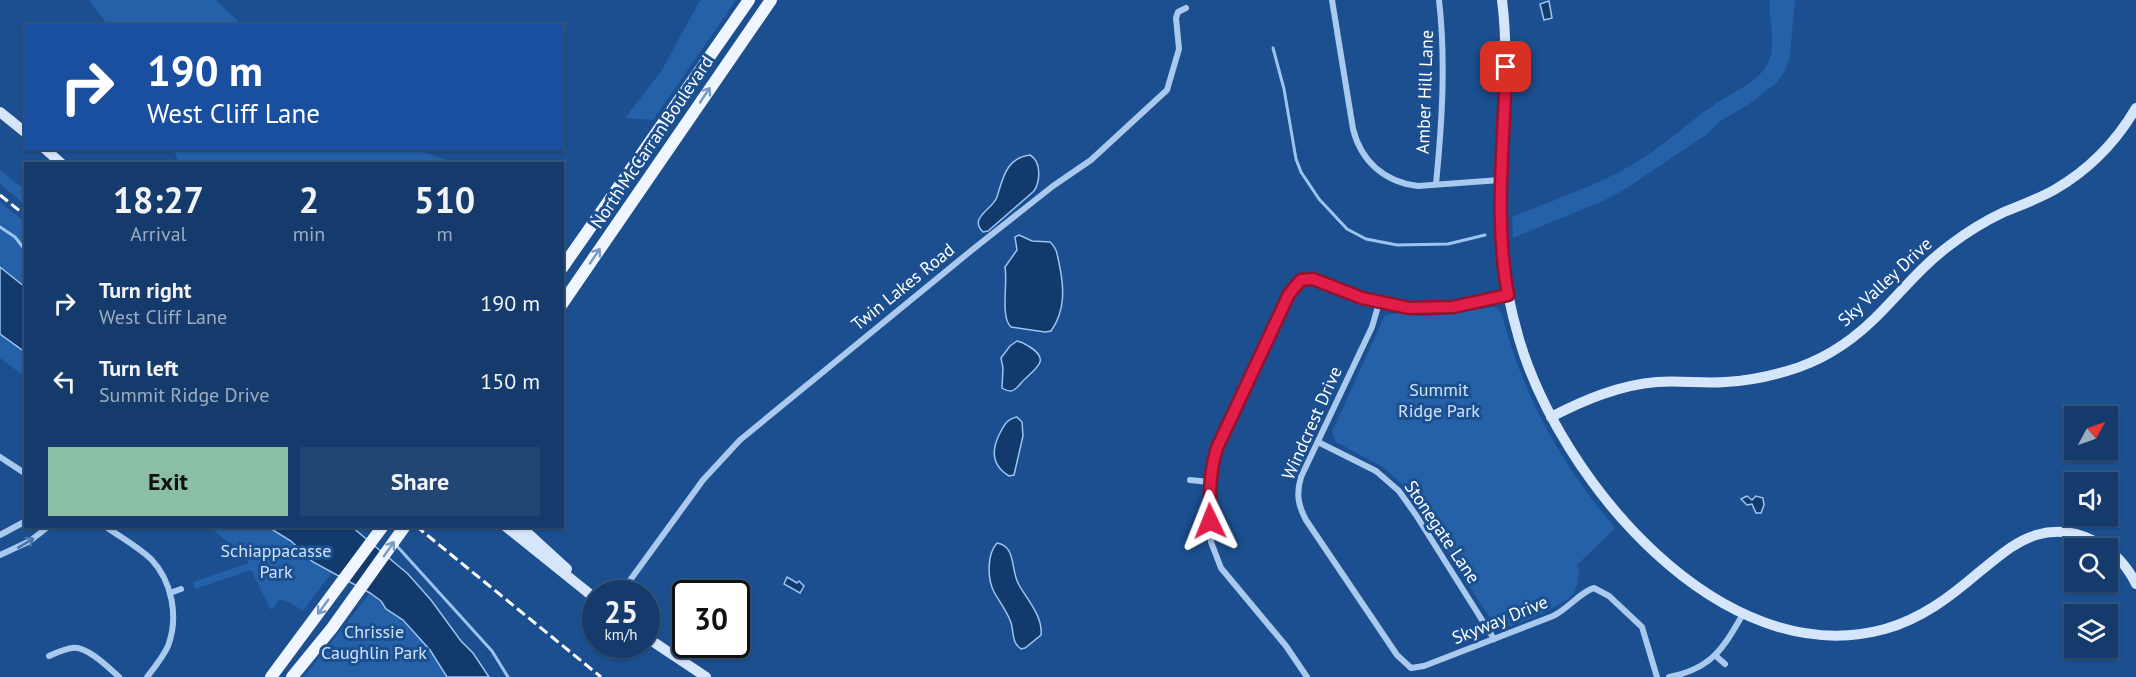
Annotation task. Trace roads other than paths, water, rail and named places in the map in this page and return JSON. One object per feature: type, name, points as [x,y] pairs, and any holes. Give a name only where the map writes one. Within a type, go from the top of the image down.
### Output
[{"type":"main road","name":"North McCarran Boulevard","points":[[564,265],[749,0]]},
{"type":"main road","name":"North McCarran Boulevard","points":[[564,301],[771,0]]},
{"type":"main road","points":[[611,198],[628,208]]},
{"type":"main road","points":[[273,674],[381,528]]},
{"type":"main road","points":[[292,677],[404,528]]},
{"type":"street","points":[[1332,0],[1353,129],[1362,153],[1371,165],[1394,180],[1418,186],[1500,180]]},
{"type":"street","name":"Amber Hill Lane","points":[[1436,184],[1443,76],[1439,0]]},
{"type":"street","points":[[1502,0],[1506,67],[1500,226],[1508,295],[1527,362],[1551,417],[1576,460],[1607,503],[1624,522],[1679,571],[1743,614],[1789,631],[1822,636],[1855,635],[1887,629],[1905,622],[1933,608],[2014,545],[2037,535],[2050,533],[2079,535],[2104,546],[2125,565],[2136,584]]},
{"type":"street","name":"Twin Lakes Road","points":[[630,580],[703,480],[736,444],[972,250],[1053,186],[1091,160],[1167,90],[1179,49],[1176,18],[1178,12],[1186,8]]},
{"type":"street","points":[[0,112],[24,131]]},
{"type":"street","name":"Sky Valley Drive","points":[[1551,417],[1578,403],[1621,388],[1658,382],[1724,383],[1749,380],[1790,370],[1826,354],[1842,345],[1870,322],[1916,273],[1964,234],[1990,219],[2053,190],[2081,173],[2114,141],[2135,114]]},
{"type":"street","points":[[46,150],[60,162]]},
{"type":"street","points":[[1307,677],[1286,646],[1221,568],[1211,542],[1209,482],[1212,465],[1224,431],[1289,294],[1301,280],[1313,279],[1379,303],[1409,308],[1470,304],[1508,295]]},
{"type":"street","name":"Windcrest Drive","points":[[1379,303],[1372,327],[1298,488],[1300,509],[1397,655],[1411,668]]},
{"type":"street","name":"Stonegate Lane","points":[[1318,442],[1376,471],[1399,491],[1494,639]]},
{"type":"street","points":[[0,457],[24,473]]},
{"type":"street","points":[[1190,480],[1209,482]]},
{"type":"street","points":[[0,535],[24,522]]},
{"type":"street","points":[[0,555],[30,541],[46,528]]},
{"type":"street","points":[[108,528],[151,559],[166,580],[170,593],[172,617],[168,644],[163,656],[147,677]]},
{"type":"street","points":[[508,528],[582,586]]},
{"type":"street","points":[[522,528],[582,584]]},
{"type":"street","name":"Skyway Drive","points":[[1411,668],[1424,666],[1561,612],[1588,590],[1594,588],[1609,596],[1642,627],[1657,677]]},
{"type":"street","points":[[170,593],[181,590]]},
{"type":"street","points":[[1669,677],[1694,670],[1716,656],[1743,614]]},
{"type":"street","points":[[660,647],[706,677]]},
{"type":"street","points":[[49,656],[71,648],[78,648],[95,657],[119,677]]},
{"type":"street","points":[[1716,656],[1725,664]]},
{"type":"waterway","points":[[1273,48],[1284,89],[1296,159],[1301,172],[1319,199],[1347,229],[1366,239],[1397,245],[1448,244],[1485,235]]},
{"type":"waterway","points":[[0,227],[15,237],[24,248]]},
{"type":"waterway","points":[[396,545],[492,651],[508,677]]},
{"type":"railway","points":[[0,195],[24,214]]},
{"type":"railway","points":[[418,528],[601,677]]},
{"type":"park label","name":"Summit Ridge Park","points":[[1439,400]]},
{"type":"park label","name":"Schiappacasse Park","points":[[276,561]]},
{"type":"park label","name":"Chrissie Caughlin Park","points":[[374,642]]}]
